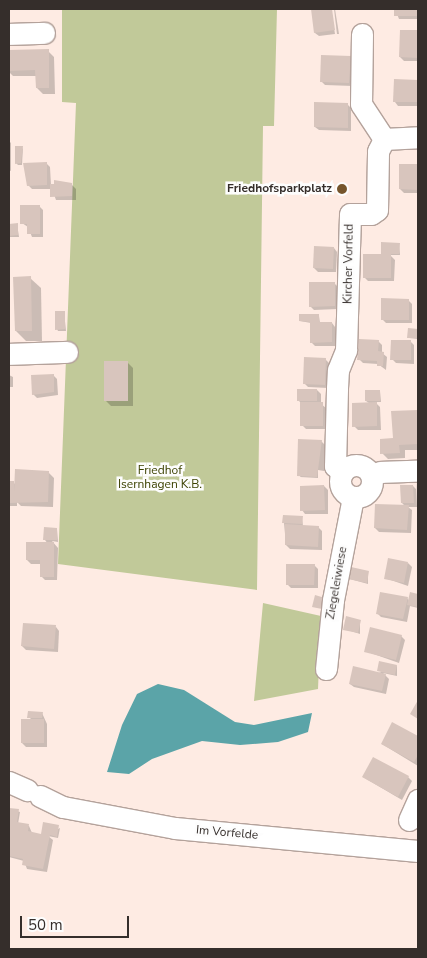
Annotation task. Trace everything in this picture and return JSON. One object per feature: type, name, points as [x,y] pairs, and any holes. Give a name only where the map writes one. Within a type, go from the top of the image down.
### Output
[{"type":"street","points":[[9,34],[44,33]]},
{"type":"street","points":[[362,34],[361,104],[384,140],[418,137]]},
{"type":"street","name":"Kircher Vorfeld","points":[[343,472],[335,466],[337,388],[338,370],[346,350],[350,214],[371,214],[377,210],[378,150],[384,140]]},
{"type":"street","points":[[9,354],[67,352]]},
{"type":"street","points":[[358,466],[371,475],[369,491],[353,497],[342,488],[343,472],[358,466]]},
{"type":"street","points":[[371,475],[380,472],[418,471]]},
{"type":"street","name":"Ziegeleiwiese","points":[[326,669],[333,600],[353,497]]},
{"type":"street","name":"Im Vorfelde","points":[[25,790],[63,807],[175,828],[418,851]]},
{"type":"street","points":[[409,820],[418,800]]},
{"type":"green space","name":"Friedhof Isernhagen K.B.","points":[[62,9],[277,9],[274,126],[263,126],[257,590],[58,564],[76,103],[62,102]]},
{"type":"green space","points":[[263,603],[321,616],[318,689],[254,701]]},
{"type":"water","points":[[158,684],[184,690],[235,722],[254,725],[312,713],[308,732],[278,742],[240,745],[202,741],[152,759],[129,774],[107,772],[122,725],[137,694]]},
{"type":"building","points":[[311,9],[332,9],[335,30],[314,33]]},
{"type":"building","points":[[394,9],[418,9],[418,16],[394,16]]},
{"type":"building","points":[[400,30],[418,30],[418,58],[399,57]]},
{"type":"building","points":[[49,49],[49,88],[36,88],[35,70],[9,71],[9,50]]},
{"type":"building","points":[[321,55],[351,56],[349,83],[320,82]]},
{"type":"building","points":[[394,79],[418,80],[418,102],[393,102]]},
{"type":"building","points":[[314,102],[348,103],[348,128],[314,127]]},
{"type":"building","points":[[15,146],[23,146],[21,163],[15,164]]},
{"type":"building","points":[[47,162],[47,185],[27,186],[23,163]]},
{"type":"building","points":[[399,164],[418,164],[418,190],[399,189]]},
{"type":"building","points":[[54,180],[72,183],[72,196],[50,197],[50,184],[54,184]]},
{"type":"building","points":[[20,205],[40,205],[40,234],[27,234],[27,224],[20,224]]},
{"type":"building","points":[[18,223],[18,235],[9,236],[9,224]]},
{"type":"building","points":[[381,242],[400,243],[399,254],[391,254],[391,278],[363,278],[363,254],[381,254]]},
{"type":"building","points":[[314,246],[334,247],[333,269],[313,268]]},
{"type":"building","points":[[31,276],[32,331],[15,331],[13,277]]},
{"type":"building","points":[[309,282],[335,282],[335,306],[309,307]]},
{"type":"building","points":[[381,298],[409,299],[409,320],[381,320]]},
{"type":"building","points":[[55,311],[65,311],[65,329],[55,330]]},
{"type":"building","points":[[299,314],[319,314],[319,322],[332,322],[332,342],[310,343],[310,322],[299,321]]},
{"type":"building","points":[[408,328],[418,329],[418,338],[407,338]]},
{"type":"building","points":[[359,339],[379,340],[378,351],[384,352],[383,366],[377,366],[377,361],[357,360]]},
{"type":"building","points":[[391,340],[411,340],[411,360],[390,360]]},
{"type":"building","points":[[304,357],[326,358],[325,385],[303,384]]},
{"type":"building","points":[[104,361],[128,361],[128,401],[104,401]]},
{"type":"building","points":[[54,374],[54,392],[32,395],[31,375]]},
{"type":"building","points":[[297,389],[317,389],[317,401],[297,401]]},
{"type":"building","points":[[365,390],[380,390],[380,401],[365,401]]},
{"type":"building","points":[[300,402],[323,402],[323,426],[300,426]]},
{"type":"building","points":[[377,402],[377,426],[352,427],[352,403]]},
{"type":"building","points":[[418,410],[418,444],[399,445],[400,453],[380,454],[380,439],[393,438],[391,411]]},
{"type":"building","points":[[298,439],[322,440],[317,477],[297,476]]},
{"type":"building","points":[[15,469],[49,471],[48,502],[9,503],[9,481],[14,481],[14,492]]},
{"type":"building","points":[[324,485],[325,510],[300,511],[300,486]]},
{"type":"building","points":[[400,485],[413,485],[414,503],[401,503]]},
{"type":"building","points":[[375,504],[409,505],[407,530],[374,528]]},
{"type":"building","points":[[283,515],[303,516],[302,524],[282,523]]},
{"type":"building","points":[[285,524],[319,526],[318,547],[285,545]]},
{"type":"building","points":[[44,527],[57,528],[57,540],[43,540]]},
{"type":"building","points":[[26,542],[54,542],[54,577],[40,577],[40,560],[26,560]]},
{"type":"building","points":[[388,558],[408,562],[404,583],[384,579]]},
{"type":"building","points":[[286,564],[315,564],[314,585],[286,585]]},
{"type":"building","points":[[351,567],[369,571],[367,583],[348,579]]},
{"type":"building","points":[[380,592],[408,597],[403,619],[376,614]]},
{"type":"building","points":[[410,592],[418,594],[418,607],[407,605]]},
{"type":"building","points":[[315,595],[325,598],[322,609],[312,607]]},
{"type":"building","points":[[346,616],[361,620],[358,633],[343,630]]},
{"type":"building","points":[[23,623],[56,625],[54,649],[21,646]]},
{"type":"building","points":[[370,627],[402,635],[396,660],[364,652]]},
{"type":"building","points":[[379,661],[397,665],[395,675],[377,671]]},
{"type":"building","points":[[353,666],[386,674],[382,691],[349,684]]},
{"type":"building","points":[[418,700],[418,719],[410,714]]},
{"type":"building","points":[[28,711],[43,712],[42,718],[27,718]]},
{"type":"building","points":[[21,719],[44,719],[44,743],[21,743]]},
{"type":"building","points":[[392,722],[418,736],[418,755],[414,762],[381,744]]},
{"type":"building","points":[[373,757],[409,776],[398,797],[362,777]]},
{"type":"building","points":[[9,808],[19,809],[17,822],[29,824],[28,831],[41,834],[43,822],[59,825],[57,837],[50,835],[43,869],[22,865],[23,859],[9,856]]},
{"type":"place","name":"Friedhofsparkplatz","points":[[342,189]]}]
